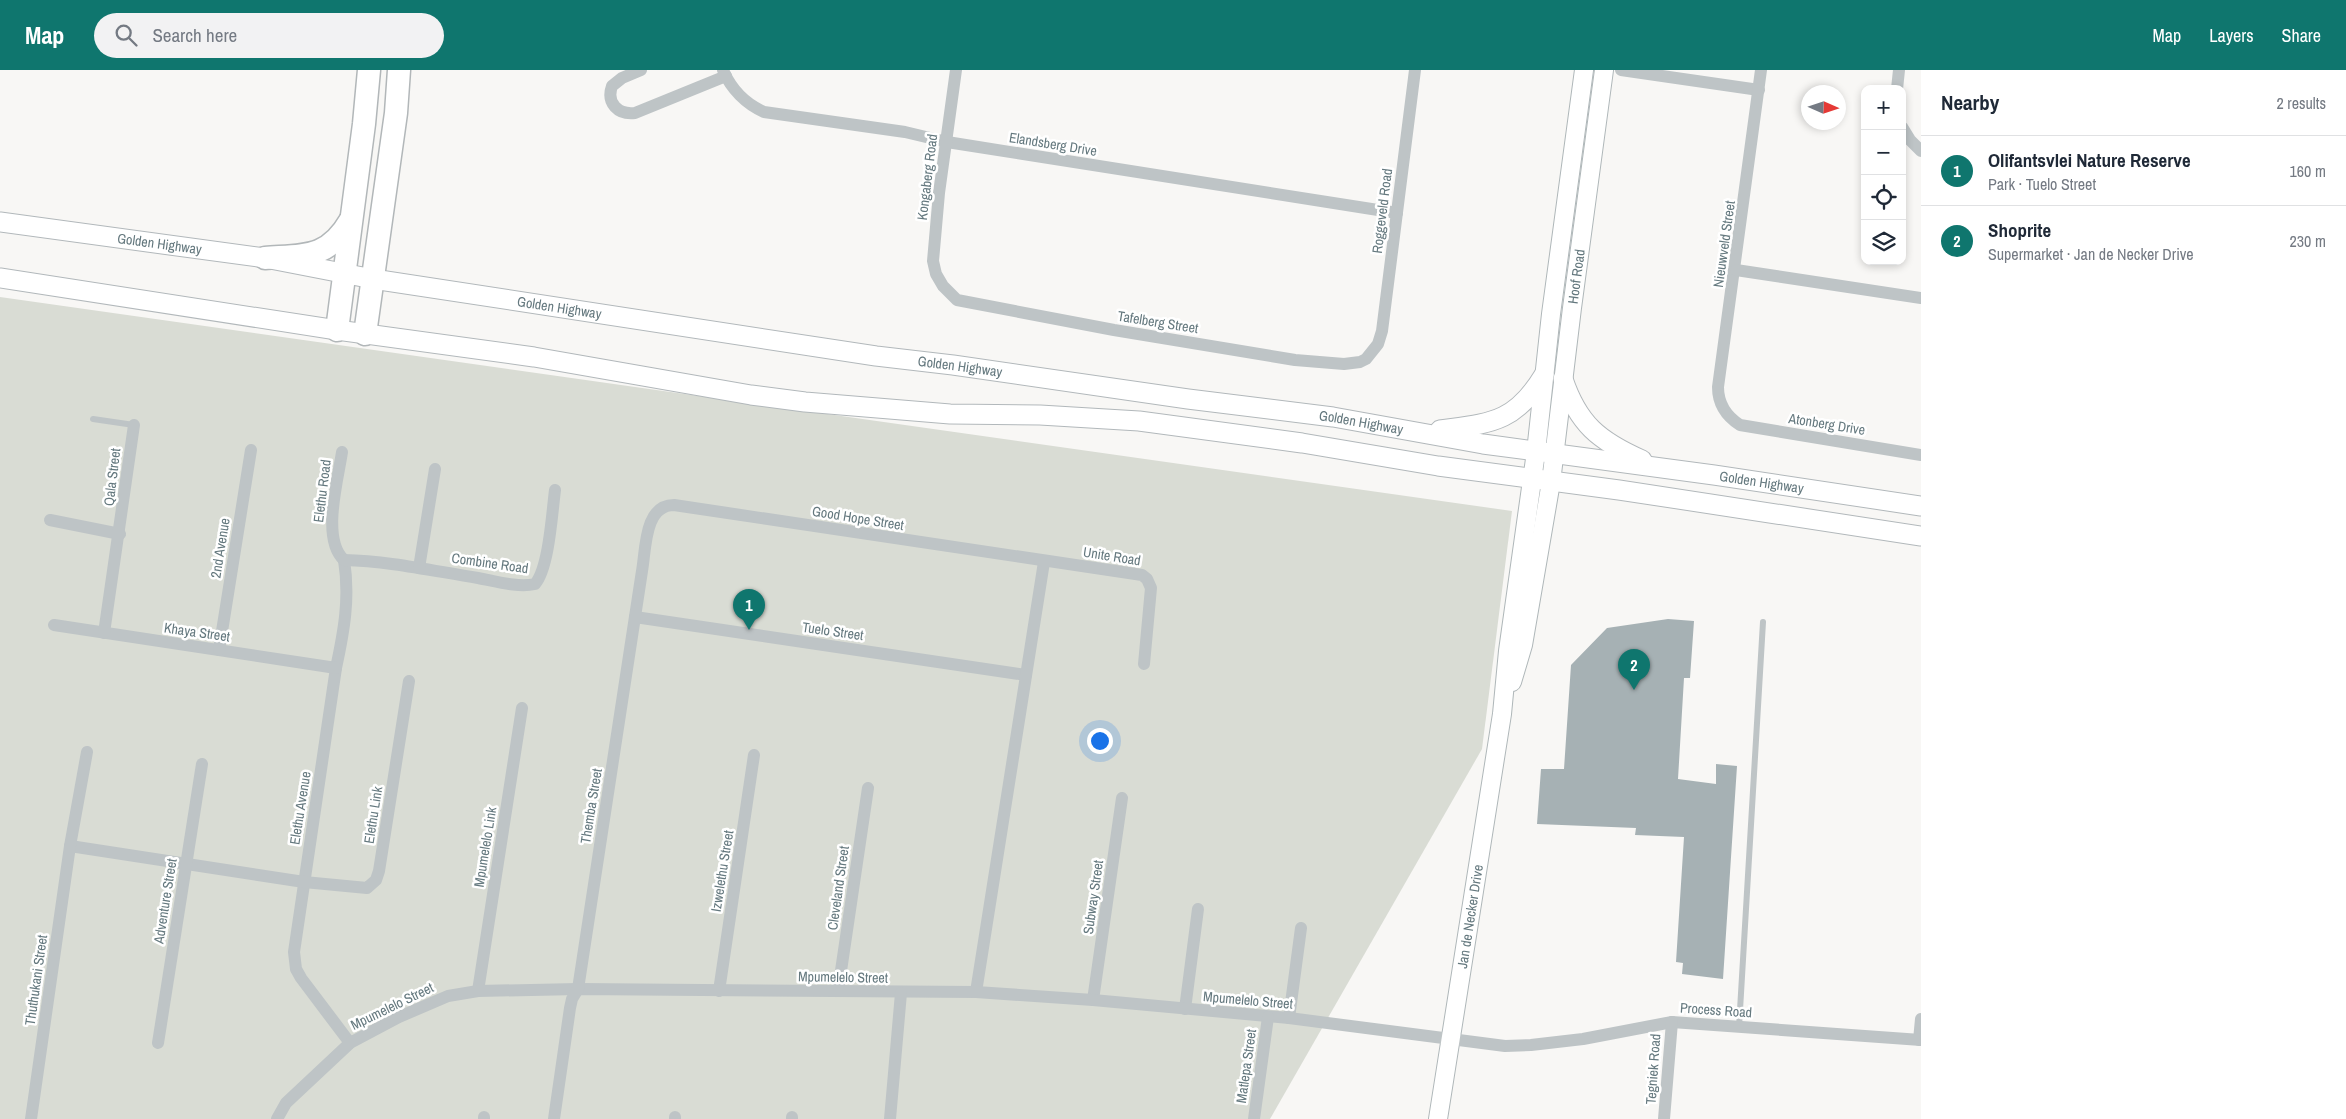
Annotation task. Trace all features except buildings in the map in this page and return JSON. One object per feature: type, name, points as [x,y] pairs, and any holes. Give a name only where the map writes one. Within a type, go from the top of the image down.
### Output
[{"type":"highway","points":[[337,330],[369,70]]},
{"type":"highway","points":[[365,334],[396,113],[399,70]]},
{"type":"highway","points":[[265,258],[305,255],[324,250],[338,239],[351,219]]},
{"type":"main road","name":"Hoof Road","points":[[1551,482],[1554,454],[1550,314],[1584,70]]},
{"type":"main road","name":"Hoof Road","points":[[1532,480],[1536,452],[1553,377],[1604,70]]},
{"type":"main road","name":"Golden Highway","points":[[0,222],[265,258],[373,280],[876,356],[1333,417],[1536,452],[1657,467],[1921,506]]},
{"type":"main road","points":[[0,278],[337,330],[534,357],[751,395],[805,402],[950,414],[1040,415],[1139,421],[1302,443],[1438,466],[1629,492],[1921,536]]},
{"type":"main road","points":[[1426,432],[1493,422],[1512,413],[1535,390],[1553,377],[1576,411],[1596,434],[1625,452],[1657,467]]},
{"type":"main road","name":"Jan de Necker Drive","points":[[1438,1119],[1502,714],[1508,651],[1532,480]]},
{"type":"main road","name":"Jan de Necker Drive","points":[[1502,714],[1523,644],[1551,482]]},
{"type":"street","points":[[641,70],[622,78],[612,86],[610,98],[618,110],[623,113],[635,113],[724,73]]},
{"type":"street","name":"Kongaberg Road","points":[[943,286],[934,268],[933,261],[939,193],[956,70]]},
{"type":"street","name":"Roggeveld Road","points":[[1371,354],[1378,344],[1382,331],[1415,70]]},
{"type":"street","points":[[1621,70],[1759,90]]},
{"type":"street","name":"Nieuwveld Street","points":[[1730,418],[1721,406],[1718,391],[1736,270],[1761,70]]},
{"type":"street","points":[[1898,85],[1900,70]]},
{"type":"street","name":"Elandsberg Drive","points":[[724,73],[742,97],[764,112],[905,132],[946,142],[1397,213]]},
{"type":"street","points":[[1904,130],[1910,140],[1921,150]]},
{"type":"street","points":[[1736,270],[1921,298]]},
{"type":"street","name":"Tafelberg Street","points":[[943,286],[952,296],[962,302],[1114,330],[1295,360],[1344,364],[1360,362],[1371,354]]},
{"type":"street","name":"Atonberg Drive","points":[[1730,418],[1740,425],[1747,427],[1921,455]]},
{"type":"street","name":"Qala Street","points":[[104,633],[120,534],[134,425]]},
{"type":"street","name":"2nd Avenue","points":[[219,650],[250,450]]},
{"type":"street","name":"Elethu Road","points":[[342,452],[332,530],[335,550],[344,560]]},
{"type":"street","points":[[419,568],[435,469]]},
{"type":"street","name":"Combine Road","points":[[344,560],[395,564],[510,583],[535,584],[541,575],[544,563],[555,490]]},
{"type":"street","name":"Good Hope Street","points":[[667,505],[1044,562]]},
{"type":"street","name":"Themba Street","points":[[554,1119],[570,1008],[572,999],[578,989],[651,521],[656,511],[667,505]]},
{"type":"street","points":[[50,520],[120,534]]},
{"type":"street","name":"Elethu Avenue","points":[[344,560],[347,581],[347,607],[295,940],[296,969],[308,989],[350,1043]]},
{"type":"street","points":[[976,992],[1044,562]]},
{"type":"street","name":"Unite Road","points":[[1044,562],[1139,575],[1147,579],[1151,588],[1144,664]]},
{"type":"street","name":"Tuelo Street","points":[[635,617],[1026,675]]},
{"type":"street","name":"Khaya Street","points":[[54,625],[336,668]]},
{"type":"street","name":"Elethu Link","points":[[304,882],[364,889],[376,880],[409,681]]},
{"type":"street","name":"Mpumelelo Link","points":[[478,991],[522,708]]},
{"type":"street","name":"Thuthukani Street","points":[[31,1119],[70,846],[87,752]]},
{"type":"street","name":"Izwelethu Street","points":[[719,991],[754,755]]},
{"type":"street","name":"Adventure Street","points":[[158,1043],[202,764]]},
{"type":"street","name":"Cleveland Street","points":[[838,991],[868,788]]},
{"type":"street","name":"Subway Street","points":[[1093,1000],[1122,798]]},
{"type":"street","points":[[70,846],[304,882]]},
{"type":"street","points":[[1185,1009],[1198,909]]},
{"type":"street","points":[[1289,1018],[1301,928]]},
{"type":"street","name":"Mpumelelo Street","points":[[277,1119],[286,1103],[350,1043],[399,1017],[448,996],[478,991],[578,989],[901,993],[976,992],[1093,1000],[1289,1018],[1450,1040]]},
{"type":"street","points":[[890,1119],[901,993]]},
{"type":"street","name":"Matlepa Street","points":[[1254,1119],[1268,1017]]},
{"type":"street","points":[[1920,1040],[1921,1019]]},
{"type":"street","name":"Process Road","points":[[1450,1040],[1505,1046],[1531,1045],[1583,1039],[1672,1022],[1920,1040]]},
{"type":"street","name":"Tegniek Road","points":[[1664,1119],[1672,1022]]},
{"type":"lane","points":[[92,419],[134,425]]},
{"type":"lane","points":[[1739,1027],[1763,622]]},
{"type":"shaded area","points":[[0,297],[1512,511],[1482,749],[1270,1119],[0,1119]]},
{"type":"place","name":"Olifantsvlei Nature Reserve","points":[[749,630]]},
{"type":"place","name":"Shoprite","points":[[1634,690]]}]
